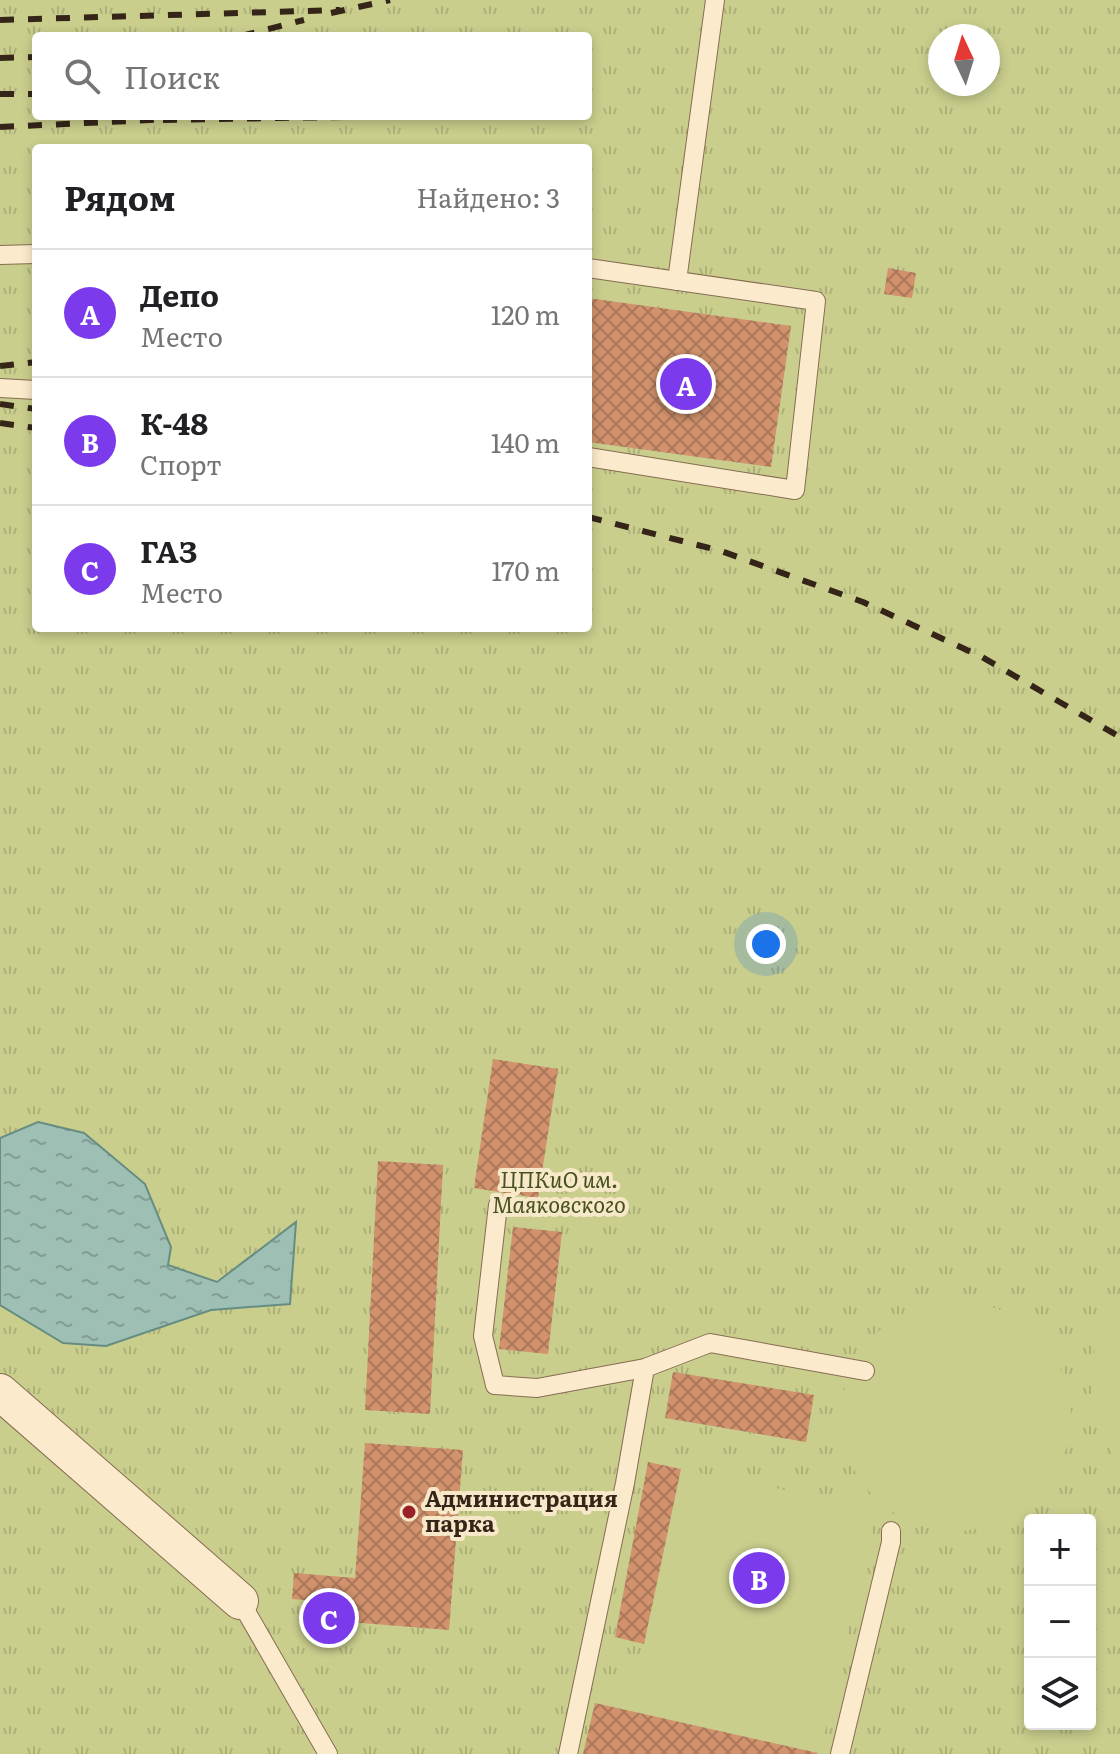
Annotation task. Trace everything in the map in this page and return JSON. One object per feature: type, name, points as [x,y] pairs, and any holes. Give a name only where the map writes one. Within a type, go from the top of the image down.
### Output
[{"type":"street","points":[[0,1392],[240,1601]]},
{"type":"lane","points":[[677,281],[715,0]]},
{"type":"lane","points":[[0,255],[32,254]]},
{"type":"lane","points":[[592,269],[816,301],[795,490],[592,458]]},
{"type":"lane","points":[[0,388],[32,390]]},
{"type":"lane","points":[[498,1205],[483,1336],[495,1385],[537,1388],[645,1368],[710,1343],[865,1371]]},
{"type":"lane","points":[[568,1754],[625,1483],[645,1368]]},
{"type":"lane","points":[[840,1754],[891,1542],[891,1531]]},
{"type":"lane","points":[[240,1601],[328,1754]]},
{"type":"green space","name":"ЦПКиО им. Маяковского","points":[[0,0],[1120,0],[1120,1754],[0,1754]]},
{"type":"green space","points":[[1120,1296],[1120,1463],[1098,1416],[1092,1380],[1096,1345],[1103,1325]]},
{"type":"green space","points":[[956,1301],[1000,1309],[1038,1334],[1063,1372],[1071,1416],[1063,1460],[1038,1498],[1000,1523],[956,1531],[912,1523],[874,1498],[849,1460],[841,1416],[849,1372],[874,1334],[912,1309]]},
{"type":"green space","points":[[681,1469],[876,1509],[820,1754],[583,1754],[599,1687],[637,1674]]},
{"type":"water","points":[[38,1122],[84,1133],[145,1184],[171,1247],[168,1265],[217,1282],[296,1222],[290,1304],[211,1310],[106,1346],[63,1343],[0,1305],[0,1138]]},
{"type":"building","points":[[888,268],[916,273],[912,298],[884,294]]},
{"type":"building","points":[[592,299],[791,326],[771,467],[592,443]]},
{"type":"building","points":[[493,1059],[558,1069],[538,1198],[474,1188]]},
{"type":"building","points":[[378,1161],[443,1165],[430,1414],[365,1410]]},
{"type":"building","points":[[513,1227],[562,1232],[548,1354],[499,1349]]},
{"type":"building","points":[[673,1372],[814,1395],[806,1442],[665,1418]]},
{"type":"building","name":"Администрация парка","points":[[365,1443],[463,1450],[449,1630],[349,1622],[350,1604],[292,1599],[294,1573],[355,1578]]},
{"type":"building","points":[[648,1462],[681,1469],[644,1644],[615,1637]]},
{"type":"building","points":[[595,1703],[818,1753],[583,1754]]},
{"type":"railway","points":[[331,13],[390,0]]},
{"type":"railway","points":[[0,20],[340,10]]},
{"type":"railway","points":[[257,32],[304,20]]},
{"type":"railway","points":[[0,58],[32,57]]},
{"type":"railway","points":[[0,94],[32,94]]},
{"type":"railway","points":[[0,127],[150,120]]},
{"type":"railway","points":[[0,366],[32,362]]},
{"type":"railway","points":[[0,404],[32,408]]},
{"type":"railway","points":[[0,423],[32,427]]},
{"type":"railway","points":[[592,518],[721,551],[863,602],[982,657],[1120,737]]},
{"type":"place","name":"Депо","points":[[686,384]]},
{"type":"place","name":"Администрация парка","points":[[409,1512]]},
{"type":"place","name":"К-48","points":[[759,1578]]},
{"type":"place","name":"ГАЗ","points":[[329,1618]]}]
